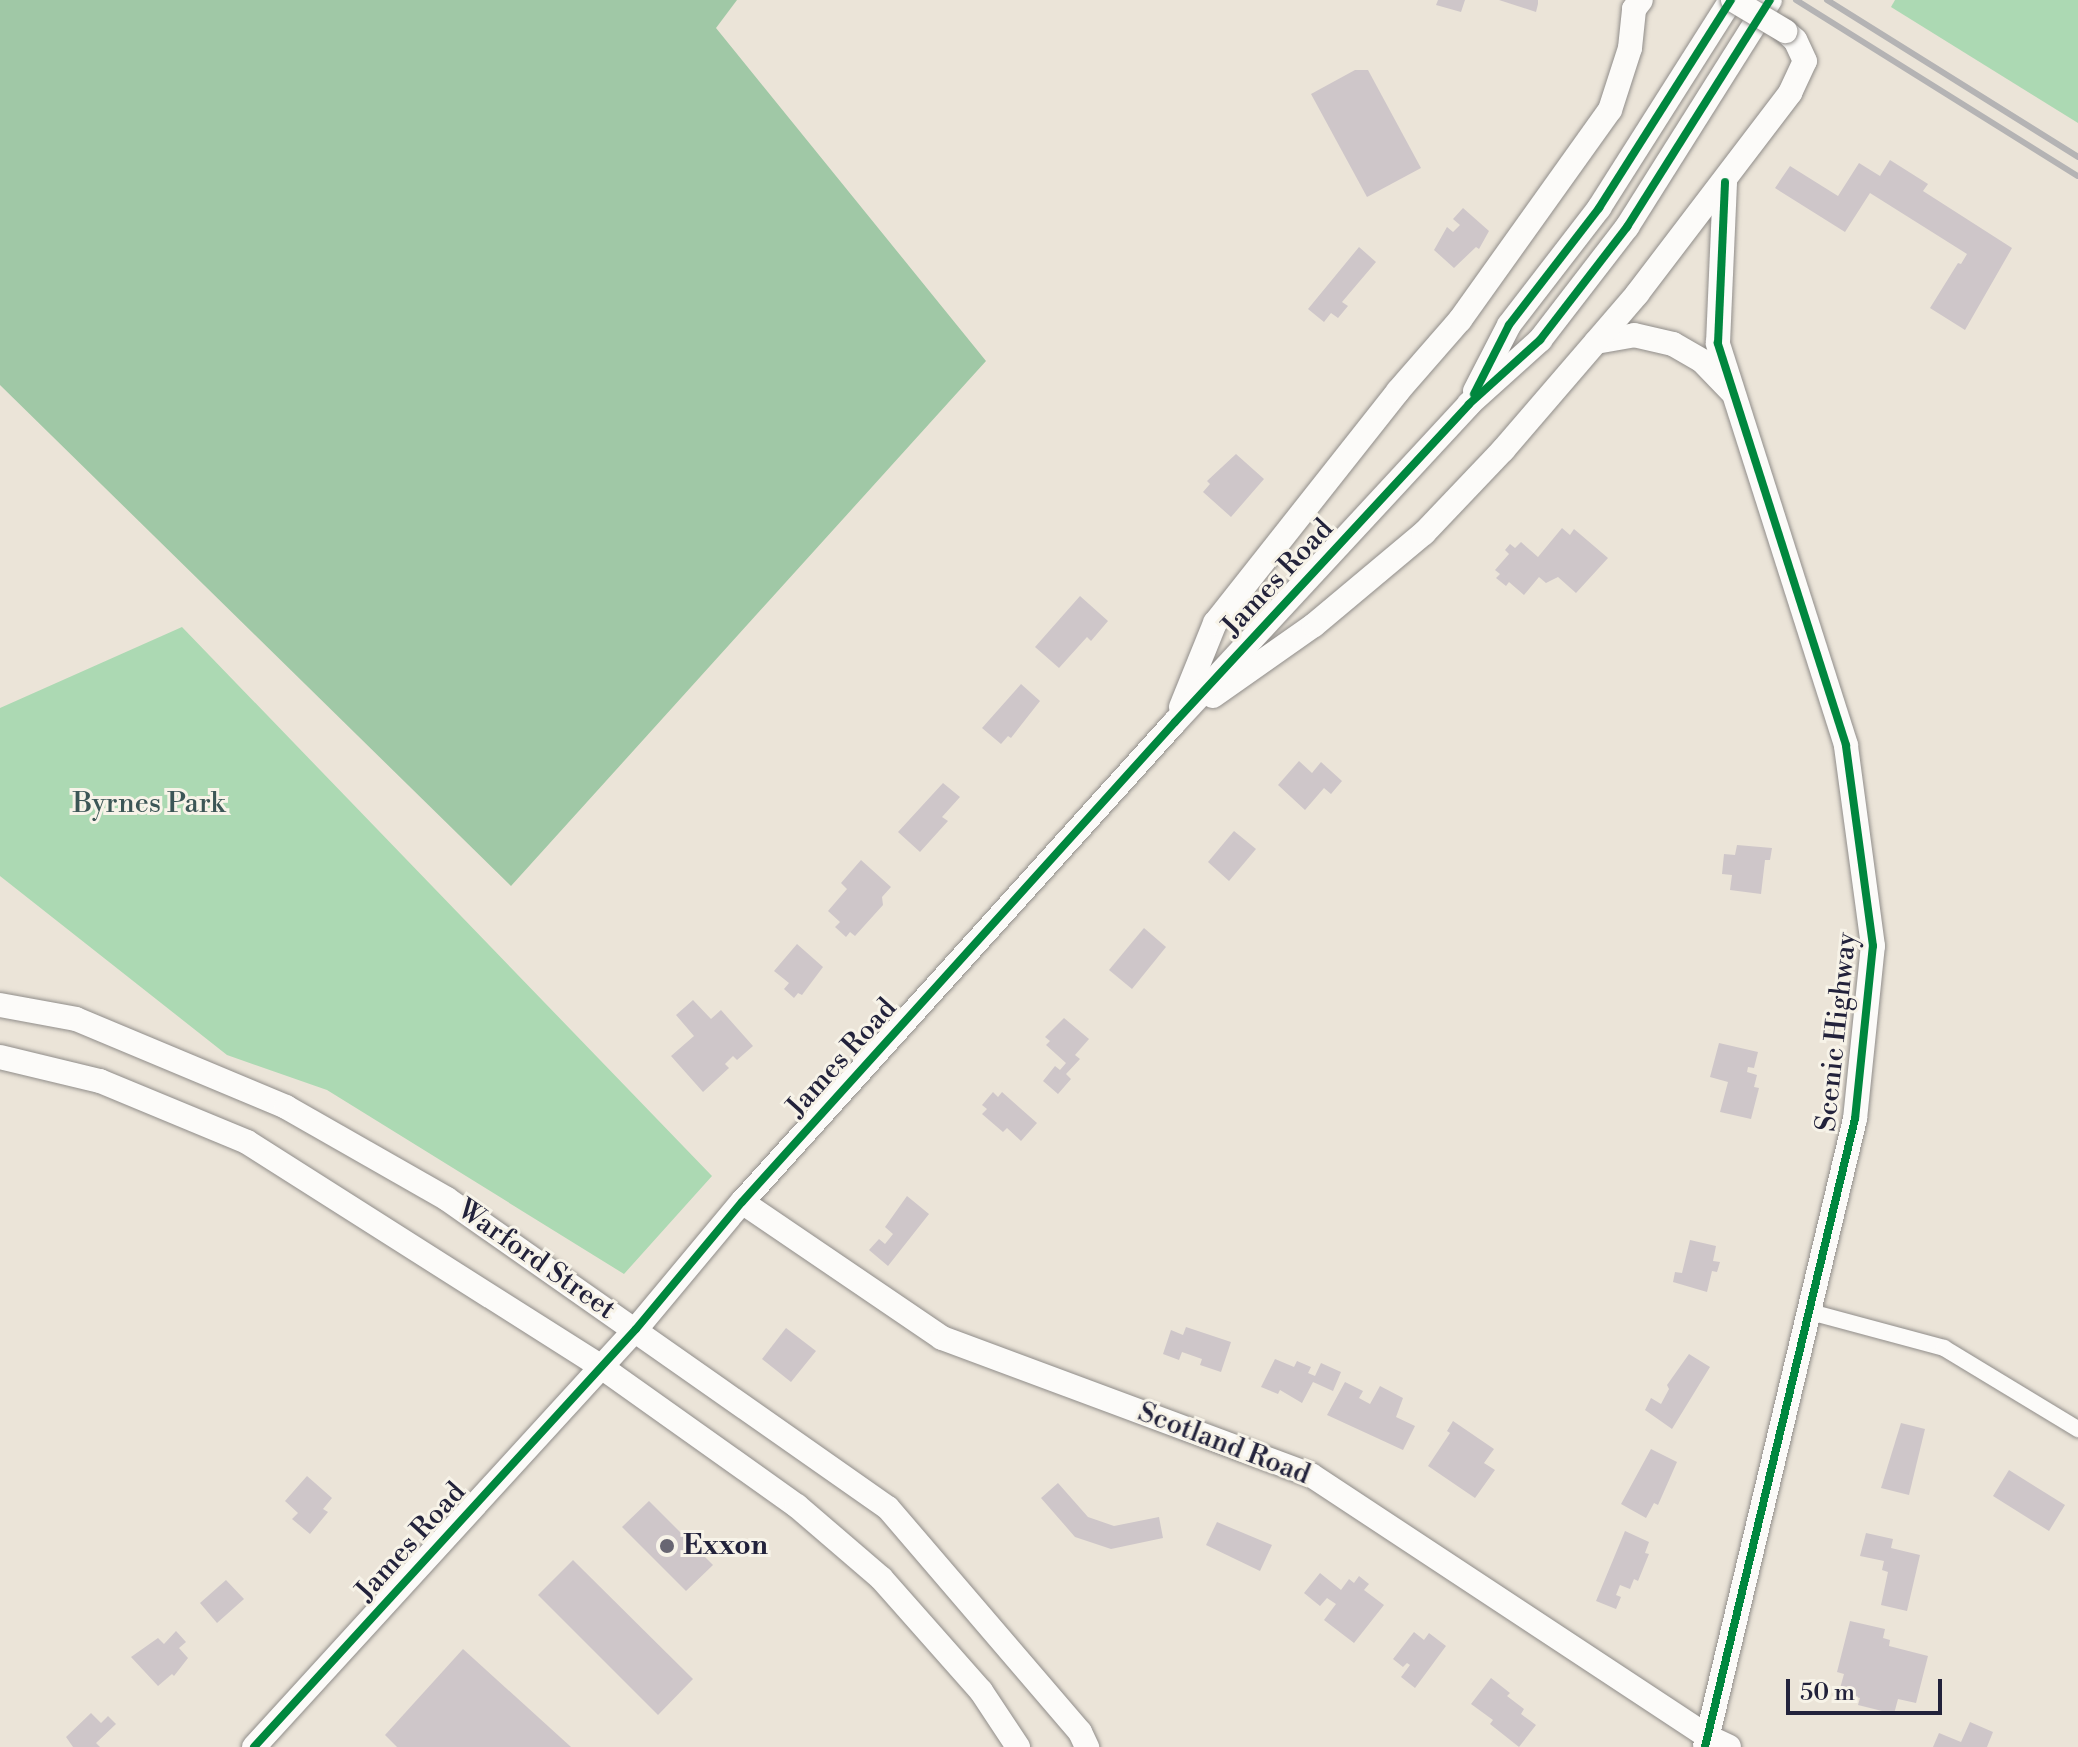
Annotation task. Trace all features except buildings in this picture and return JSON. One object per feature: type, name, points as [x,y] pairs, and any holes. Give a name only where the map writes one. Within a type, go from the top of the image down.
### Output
[{"type":"main road","points":[[1175,722],[1215,623],[1398,391],[1460,320],[1610,110],[1630,48],[1634,9],[1641,0]]},
{"type":"main road","points":[[1175,722],[1314,625],[1424,533],[1503,450],[1596,342],[1725,182],[1790,93],[1805,61],[1795,40],[1785,31],[1732,0]]},
{"type":"main road","name":"James Road","points":[[1469,404],[1509,325],[1599,208],[1732,0]]},
{"type":"main road","name":"James Road","points":[[254,1747],[636,1329],[742,1202],[1175,722],[1469,404],[1540,340],[1627,227],[1770,0]]},
{"type":"main road","name":"Scenic Highway","points":[[1714,1744],[1807,1311],[1855,1119],[1873,946],[1846,745],[1718,343],[1725,182]]},
{"type":"main road","points":[[1596,342],[1634,335],[1673,344],[1702,361],[1734,394]]},
{"type":"main road","name":"Warford Street","points":[[0,1005],[76,1019],[286,1107],[447,1199],[888,1508],[1080,1732],[1087,1747]]},
{"type":"main road","name":"Warford Street","points":[[0,1057],[100,1081],[247,1142],[365,1213],[600,1366],[797,1506],[881,1578],[981,1691],[1018,1747]]},
{"type":"main road","name":"Scotland Road","points":[[742,1202],[942,1338],[1311,1475],[1714,1744]]},
{"type":"street","points":[[1807,1311],[1944,1348],[2078,1429]]},
{"type":"green space","points":[[0,0],[737,0],[716,28],[986,361],[511,886],[0,385]]},
{"type":"green space","points":[[1895,0],[2078,0],[2078,123],[1891,7]]},
{"type":"green space","name":"Byrnes Park","points":[[182,627],[712,1176],[624,1274],[327,1090],[227,1055],[0,876],[0,708]]},
{"type":"railway","points":[[1796,0],[2078,176]]},
{"type":"railway","points":[[1827,0],[2078,157]]},
{"type":"cycle path","points":[[1474,394],[1509,325],[1599,208],[1731,0]]},
{"type":"cycle path","points":[[254,1747],[636,1329],[742,1202],[1175,722],[1469,404],[1540,340],[1627,227],[1770,0]]},
{"type":"cycle path","points":[[1705,1747],[1855,1119],[1873,946],[1846,745],[1718,343],[1725,182]]},
{"type":"place","name":"Exxon","points":[[667,1546]]}]
